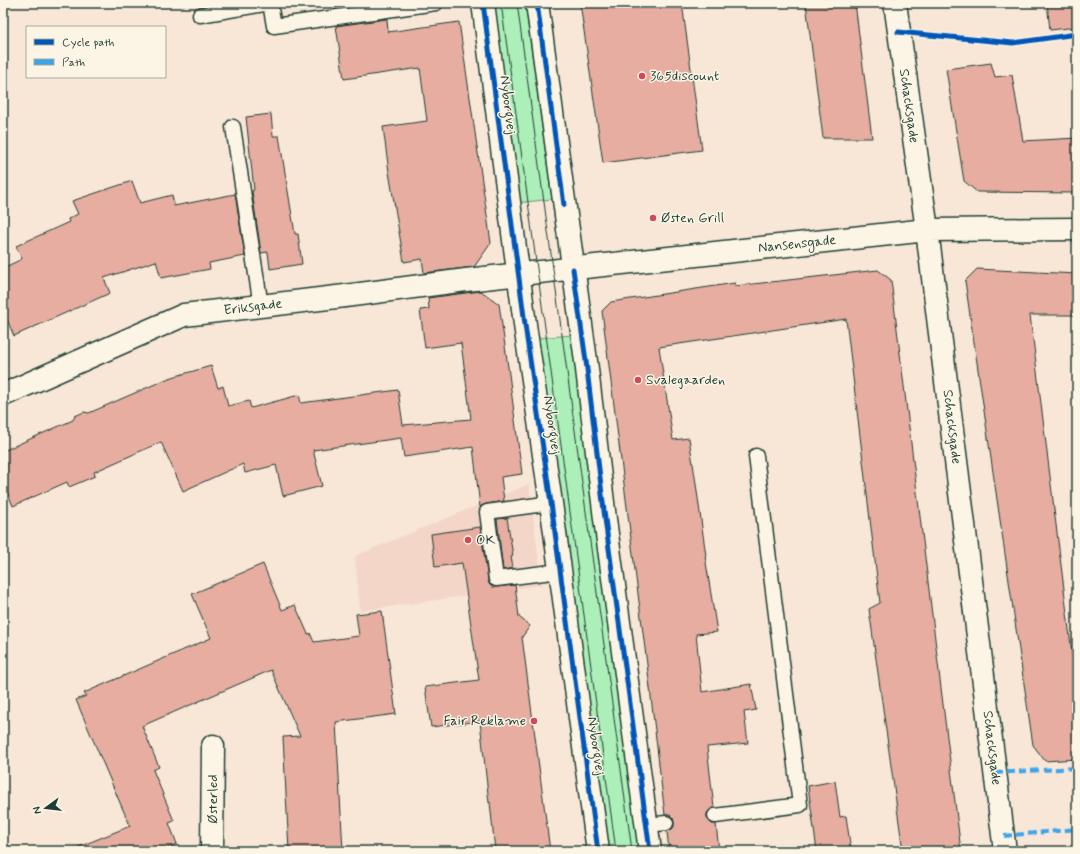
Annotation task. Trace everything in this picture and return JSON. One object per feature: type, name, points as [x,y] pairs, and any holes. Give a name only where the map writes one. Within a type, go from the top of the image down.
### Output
[{"type":"street","name":"Nyborgvej","points":[[483,3],[518,274],[551,503],[598,851]]},
{"type":"street","points":[[536,3],[585,354],[605,519],[656,824],[650,851]]},
{"type":"street","name":"Schacksgade","points":[[895,3],[927,230],[1005,851]]},
{"type":"street","name":"Nansensgade","points":[[518,274],[927,230],[1077,229]]},
{"type":"street","name":"Eriksgade","points":[[3,396],[184,315],[518,274]]},
{"type":"street","name":"Østerled","points":[[212,851],[213,746]]},
{"type":"lane","points":[[200,15],[270,3],[274,26],[436,3]]},
{"type":"lane","points":[[233,127],[261,306]]},
{"type":"lane","points":[[715,816],[800,805],[756,456]]},
{"type":"lane","points":[[551,503],[487,512],[496,579],[560,571]]},
{"type":"shaded area","points":[[529,484],[542,585],[360,611],[355,556]]},
{"type":"green space","points":[[490,3],[525,3],[552,199],[517,203]]},
{"type":"green space","points":[[573,335],[642,851],[606,851],[538,338]]},
{"type":"building","points":[[333,3],[376,3],[334,9]]},
{"type":"building","name":"365discount","points":[[580,3],[682,3],[702,150],[603,163]]},
{"type":"building","points":[[806,3],[855,3],[872,138],[823,138]]},
{"type":"building","points":[[1047,3],[1077,3],[1077,27],[1050,30]]},
{"type":"building","points":[[387,19],[388,32],[459,22],[491,243],[474,267],[424,273],[422,259],[404,262],[383,127],[427,121],[420,68],[344,79],[336,26]]},
{"type":"building","points":[[991,63],[995,77],[1012,75],[1023,141],[1077,138],[1077,193],[977,192],[964,181],[946,69]]},
{"type":"building","points":[[271,114],[273,136],[279,136],[295,234],[298,234],[302,264],[270,269],[268,252],[261,253],[252,191],[254,190],[246,117]]},
{"type":"building","points":[[132,181],[140,203],[172,195],[174,206],[235,194],[245,256],[209,263],[210,269],[161,278],[156,261],[104,278],[110,293],[14,336],[3,310],[3,268],[22,259],[16,246],[69,222],[68,219],[78,214],[72,201]]},
{"type":"building","points":[[977,269],[1077,274],[1077,315],[1030,315],[1077,694],[1077,759],[1045,761],[1033,745],[965,281]]},
{"type":"building","points":[[878,270],[891,280],[961,851],[903,851],[869,609],[880,603],[846,319],[659,347],[673,440],[689,438],[717,632],[696,634],[702,692],[751,684],[756,710],[744,712],[748,743],[707,747],[714,808],[707,813],[707,817],[712,824],[716,824],[719,851],[669,851],[667,831],[674,827],[674,822],[670,815],[665,815],[602,311],[611,302],[735,283],[735,286]]},
{"type":"building","points":[[481,291],[499,304],[522,474],[501,477],[504,501],[486,504],[480,507],[473,447],[404,457],[401,438],[313,450],[322,486],[283,496],[276,465],[245,473],[243,464],[183,491],[161,442],[94,472],[95,476],[69,487],[67,482],[13,506],[3,482],[3,451],[73,420],[75,416],[84,412],[89,413],[169,378],[211,366],[218,388],[223,386],[228,406],[249,401],[251,408],[299,395],[301,403],[398,390],[403,425],[471,419],[461,343],[425,348],[420,310],[429,309],[428,298]]},
{"type":"building","points":[[507,518],[513,556],[511,557],[513,568],[503,570],[497,519]]},
{"type":"building","points":[[480,527],[489,584],[492,587],[515,585],[519,617],[530,626],[522,637],[550,851],[495,851],[480,721],[431,727],[425,687],[479,680],[462,563],[435,567],[431,534]]},
{"type":"building","points":[[263,564],[282,610],[295,605],[308,634],[310,633],[314,642],[359,636],[356,614],[382,611],[396,714],[336,722],[343,851],[289,851],[283,737],[300,736],[271,670],[142,726],[159,767],[153,770],[174,821],[169,823],[177,844],[160,851],[71,851],[130,826],[76,700],[86,696],[84,693],[211,638],[192,594]]},
{"type":"building","points":[[835,781],[840,817],[846,816],[851,851],[817,851],[808,786]]},
{"type":"tram line","points":[[501,3],[616,851]]},
{"type":"tram line","points":[[517,3],[632,851]]},
{"type":"marked path","points":[[995,773],[1077,768]]},
{"type":"marked path","points":[[1004,836],[1077,829]]},
{"type":"cycle path","points":[[483,3],[526,332],[551,503],[598,851]]},
{"type":"cycle path","points":[[537,3],[564,205]]},
{"type":"cycle path","points":[[898,32],[1013,43],[1077,34]]},
{"type":"cycle path","points":[[573,269],[650,851]]},
{"type":"place","name":"365discount","points":[[642,76]]},
{"type":"place","name":"Østen Grill","points":[[653,218]]},
{"type":"place","name":"Svalegaarden","points":[[638,380]]},
{"type":"place","name":"OK","points":[[468,540]]},
{"type":"place","name":"Fair Reklame","points":[[534,721]]}]
